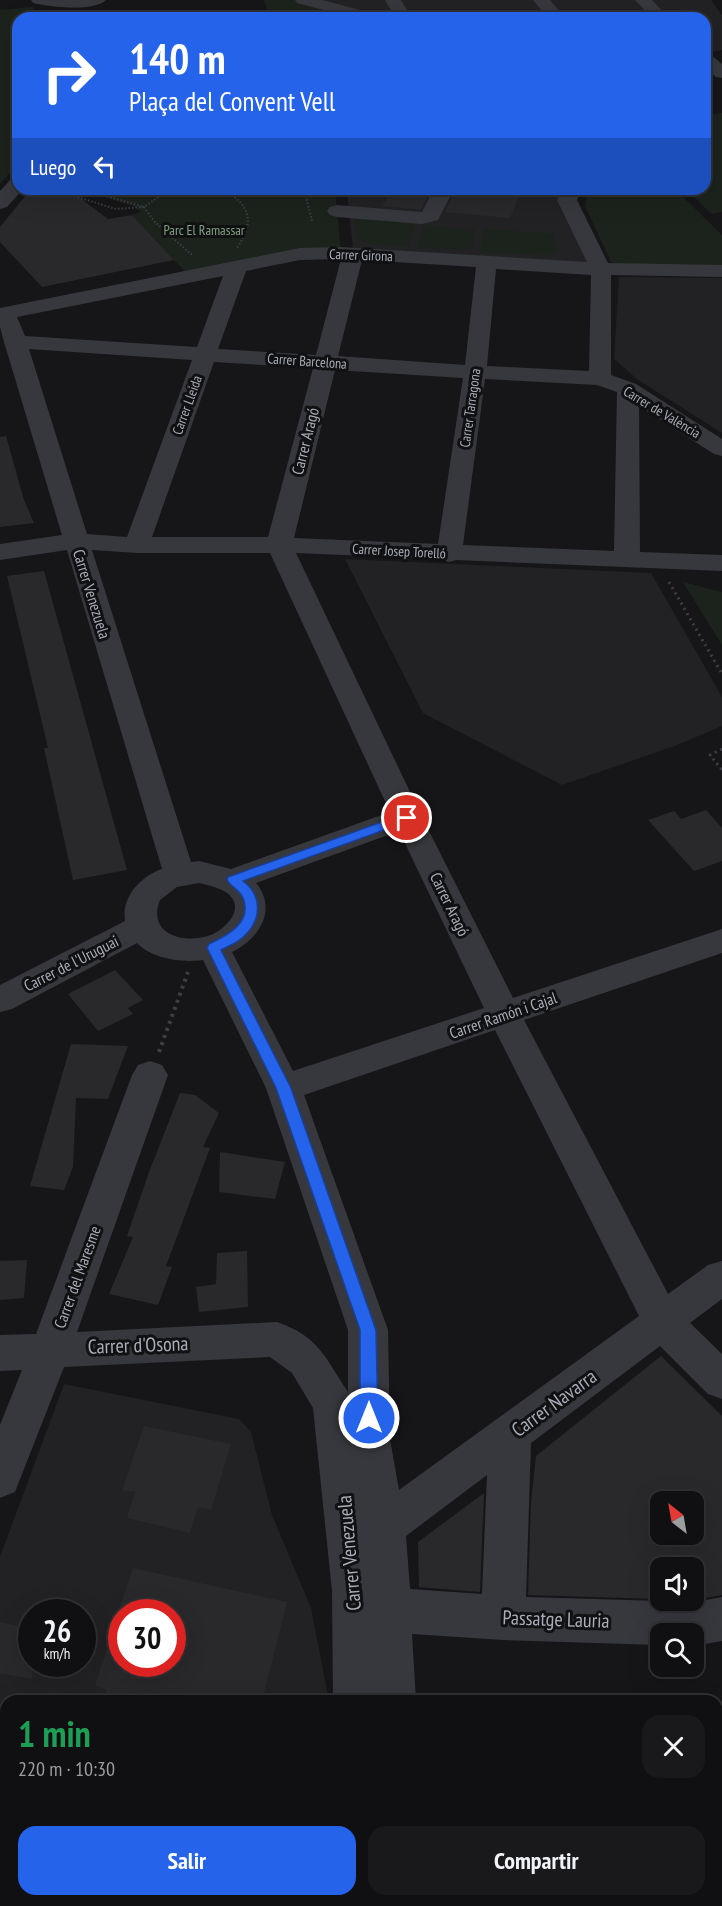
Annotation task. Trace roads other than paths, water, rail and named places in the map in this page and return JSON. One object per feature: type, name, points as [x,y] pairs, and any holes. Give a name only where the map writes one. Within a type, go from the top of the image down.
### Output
[{"type":"street","points":[[50,7],[98,0]]},
{"type":"street","points":[[303,0],[350,3]]},
{"type":"street","points":[[541,0],[552,12]]},
{"type":"street","points":[[643,0],[655,12]]},
{"type":"street","points":[[0,203],[12,190]]},
{"type":"street","name":"Carrer Aragó","points":[[336,195],[347,254],[324,362],[279,545],[407,818],[504,1014],[663,1323],[722,1381]]},
{"type":"street","points":[[337,211],[422,218],[431,216],[441,195]]},
{"type":"street","points":[[569,195],[567,200],[601,269],[600,378]]},
{"type":"street","name":"Carrer Girona","points":[[2,310],[49,305],[234,259],[300,254],[347,254],[601,269],[722,271]]},
{"type":"street","name":"Carrer Lleida","points":[[137,545],[206,354],[234,259]]},
{"type":"street","name":"Carrer Tarragona","points":[[449,554],[476,372],[487,261]]},
{"type":"street","points":[[49,305],[64,344]]},
{"type":"street","name":"Carrer Venezuela","points":[[2,310],[15,342],[179,874]]},
{"type":"street","name":"Carrer Barcelona","points":[[15,342],[600,378]]},
{"type":"street","name":"Carrer de València","points":[[600,378],[628,389],[722,449]]},
{"type":"street","points":[[627,560],[628,389]]},
{"type":"street","points":[[629,430],[666,414]]},
{"type":"street","name":"Carrer Josep Torelló","points":[[0,552],[76,541],[137,545],[279,545],[449,554],[722,563]]},
{"type":"street","points":[[233,880],[407,818]]},
{"type":"street","points":[[199,872],[219,874],[233,880],[250,898],[252,910],[247,925],[236,936],[214,948],[193,951],[175,949],[157,942],[142,926],[139,909],[144,898],[156,885],[179,874],[199,872]]},
{"type":"street","name":"Carrer de l'Uruguai","points":[[0,1000],[142,926]]},
{"type":"street","name":"Carrer Ramón i Cajal","points":[[284,1088],[722,941]]},
{"type":"street","name":"Carrer Venezuela","points":[[214,948],[284,1088],[368,1330],[369,1440],[384,1527],[393,1695]]},
{"type":"street","name":"Carrer del Maresme","points":[[0,1478],[51,1348],[150,1075]]},
{"type":"street","name":"Carrer Navarra","points":[[384,1527],[663,1323],[722,1277]]},
{"type":"street","name":"Carrer Venezuela","points":[[277,1339],[306,1360],[333,1405],[369,1440]]},
{"type":"street","name":"Carrer d'Osona","points":[[0,1353],[51,1348],[277,1339]]},
{"type":"street","name":"Carrer Venezuela","points":[[333,1405],[354,1591],[356,1695]]},
{"type":"street","points":[[502,1618],[510,1436]]},
{"type":"street","name":"Passatge Lauria","points":[[389,1610],[502,1618],[695,1624],[722,1619]]},
{"type":"park label","name":"Parc El Ramassar","points":[[204,230]]}]
